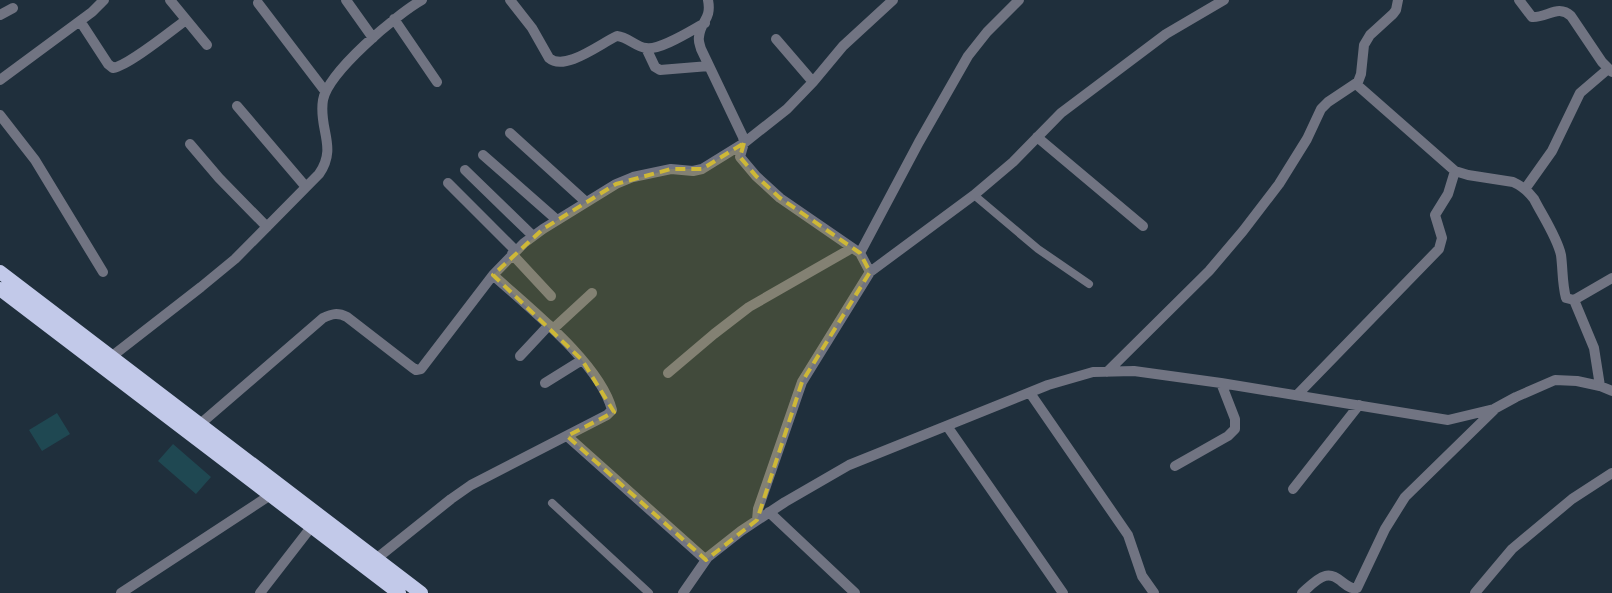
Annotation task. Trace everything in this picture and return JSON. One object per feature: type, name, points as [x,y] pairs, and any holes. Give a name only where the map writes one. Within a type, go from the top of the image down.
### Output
[{"type":"highway","points":[[0,272],[199,425],[277,491],[312,526],[399,593]]},
{"type":"highway","points":[[0,289],[277,491],[376,559],[421,593]]},
{"type":"street","points":[[170,0],[207,45]]},
{"type":"street","points":[[346,0],[373,38]]},
{"type":"street","points":[[111,357],[235,258],[319,174],[325,166],[328,152],[322,115],[325,91],[341,70],[373,38],[394,19],[422,0]]},
{"type":"street","points":[[510,0],[532,28],[553,62],[566,61],[583,55],[617,36],[646,48],[664,44],[705,23]]},
{"type":"street","points":[[708,0],[710,9],[698,36],[699,41],[743,137],[744,143],[741,159],[768,188],[856,250],[870,272]]},
{"type":"street","points":[[199,425],[323,318],[332,314],[340,313],[347,317],[413,368],[416,370],[421,369],[493,275],[513,252],[533,236],[616,184],[633,177],[671,169],[702,169],[744,143],[787,109],[843,46],[893,0]]},
{"type":"street","points":[[668,373],[749,307],[856,250],[968,56],[987,32],[1019,0]]},
{"type":"street","points":[[757,520],[758,509],[802,382],[870,272],[974,195],[1013,162],[1060,113],[1166,34],[1224,0]]},
{"type":"street","points":[[1107,372],[1209,271],[1243,231],[1279,184],[1306,139],[1321,109],[1328,102],[1356,84],[1360,78],[1364,45],[1370,35],[1394,14],[1398,0]]},
{"type":"street","points":[[1519,0],[1532,17],[1537,17],[1561,5],[1610,71],[1580,94],[1552,151],[1525,189]]},
{"type":"street","points":[[0,80],[80,21],[97,2]]},
{"type":"street","points":[[258,3],[325,91]]},
{"type":"street","points":[[0,15],[13,8]]},
{"type":"street","points":[[394,19],[437,82]]},
{"type":"street","points":[[80,21],[108,64],[113,68],[135,57],[186,20]]},
{"type":"street","points":[[776,39],[813,82]]},
{"type":"street","points":[[646,48],[655,67],[660,70],[709,66]]},
{"type":"street","points":[[1356,84],[1455,171],[1468,175],[1513,182],[1525,189],[1534,198],[1557,244],[1566,298],[1574,300],[1612,278]]},
{"type":"street","points":[[237,106],[306,187]]},
{"type":"street","points":[[0,116],[35,160],[103,272]]},
{"type":"street","points":[[510,133],[586,202]]},
{"type":"street","points":[[1037,137],[1143,226]]},
{"type":"street","points":[[190,144],[219,178],[267,227]]},
{"type":"street","points":[[483,155],[557,220]]},
{"type":"street","points":[[465,170],[533,236]]},
{"type":"street","points":[[1297,395],[1439,248],[1442,238],[1435,214],[1448,194],[1455,171]]},
{"type":"street","points":[[448,183],[513,252],[551,296]]},
{"type":"street","points":[[376,559],[471,485],[607,415],[612,410],[598,383],[582,360],[551,327],[493,275]]},
{"type":"street","points":[[520,356],[551,327],[592,294]]},
{"type":"street","points":[[1574,300],[1594,348],[1600,386]]},
{"type":"street","points":[[546,383],[582,360]]},
{"type":"street","points":[[683,593],[706,560],[741,531],[849,465],[1048,385],[1093,372],[1134,371],[1221,383],[1448,420],[1494,409],[1555,380],[1577,381],[1600,386],[1612,391]]},
{"type":"street","points":[[1175,466],[1228,436],[1235,429],[1235,419],[1221,383]]},
{"type":"street","points":[[1030,393],[1128,535],[1142,576],[1154,593]]},
{"type":"street","points":[[1293,490],[1359,405]]},
{"type":"street","points":[[1302,593],[1323,576],[1328,575],[1333,576],[1351,588],[1358,588],[1384,529],[1405,496],[1494,409]]},
{"type":"street","points":[[947,426],[1063,593]]},
{"type":"street","points":[[567,436],[706,560]]},
{"type":"street","points":[[1475,593],[1512,549],[1572,499],[1612,473]]},
{"type":"street","points":[[121,593],[277,491]]},
{"type":"street","points":[[770,512],[856,593]]},
{"type":"street","points":[[260,593],[312,526]]},
{"type":"lane","points":[[974,195],[1038,249],[1089,284]]},
{"type":"lane","points":[[552,503],[649,593]]},
{"type":"highlighted area","points":[[744,143],[740,157],[756,176],[780,198],[860,253],[870,272],[802,382],[757,520],[706,560],[567,436],[614,412],[582,360],[493,275],[543,229],[616,184],[671,169],[702,169]]},
{"type":"building","points":[[57,413],[70,434],[42,451],[29,430]]},
{"type":"building","points":[[173,444],[211,477],[196,494],[158,461]]}]
